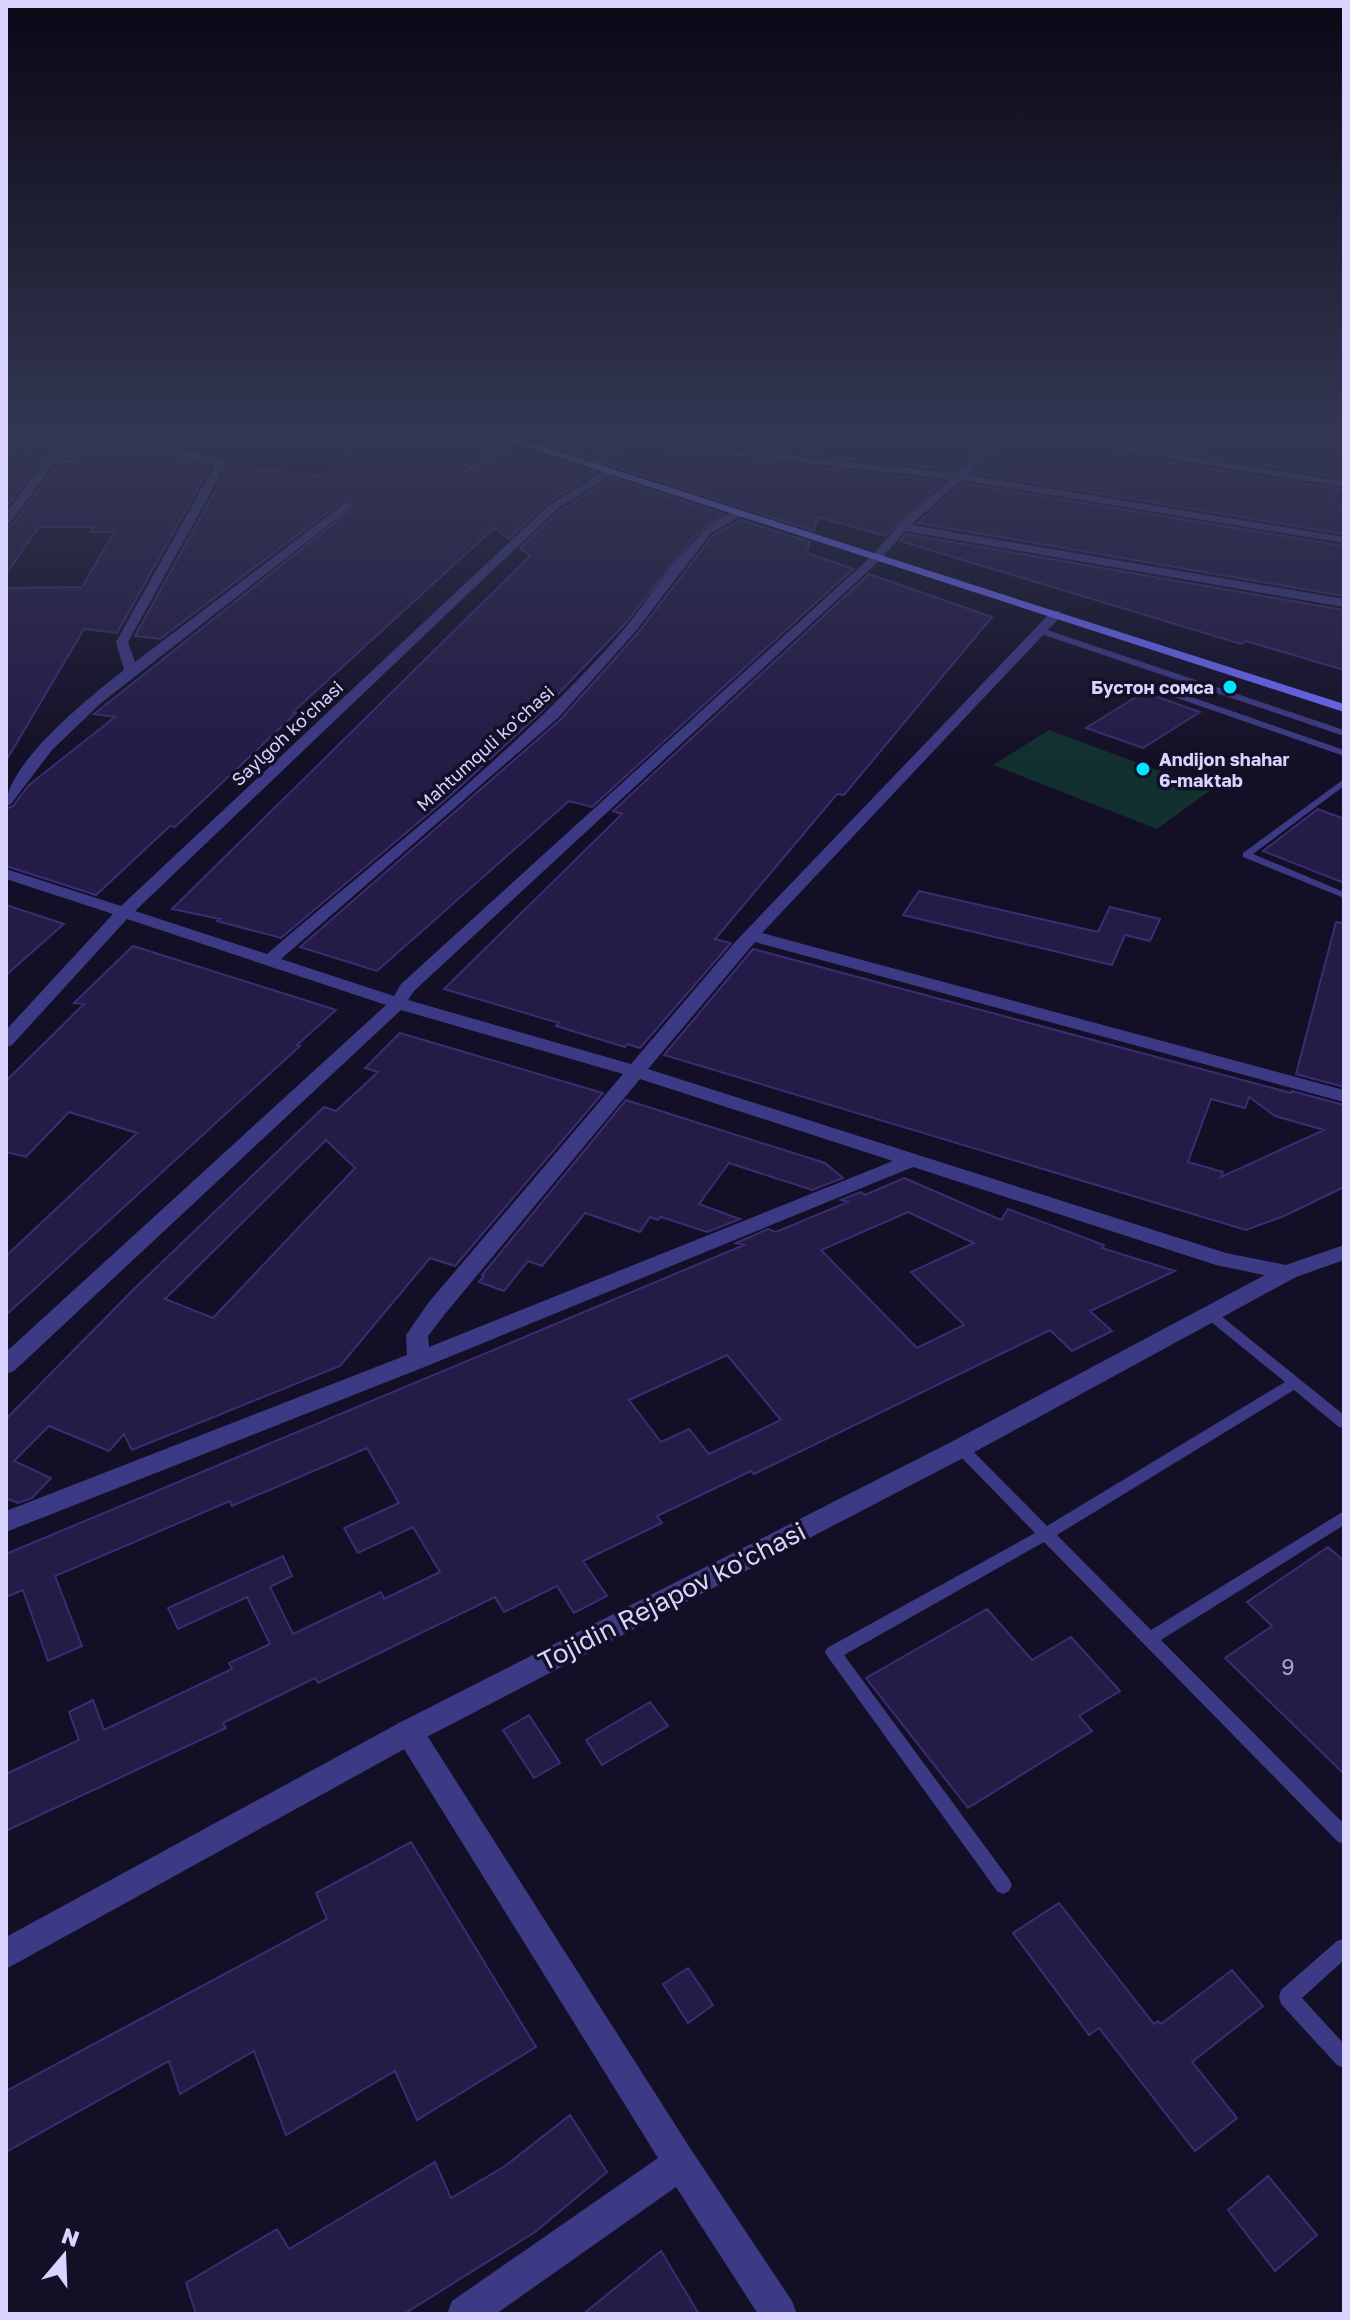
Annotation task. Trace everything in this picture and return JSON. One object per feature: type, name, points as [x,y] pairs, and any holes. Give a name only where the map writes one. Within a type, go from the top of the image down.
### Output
[{"type":"main road","points":[[843,546],[1343,705]]},
{"type":"street","points":[[131,671],[122,642],[175,546]]},
{"type":"street","points":[[6,801],[28,766],[94,700],[295,546]]},
{"type":"street","name":"Saylgoh ko'chasi","points":[[6,1041],[123,913],[511,546]]},
{"type":"street","name":"Mahtumquli ko'chasi","points":[[270,960],[554,714],[631,629],[695,546]]},
{"type":"street","points":[[6,1365],[398,1003],[407,988],[886,546]]},
{"type":"street","points":[[1014,546],[1344,603]]},
{"type":"street","points":[[419,1360],[417,1335],[424,1326],[753,936],[1056,614]]},
{"type":"street","points":[[6,874],[398,1003],[637,1072],[1224,1260],[1288,1272]]},
{"type":"street","points":[[753,936],[1344,1096]]},
{"type":"street","points":[[6,1522],[419,1360],[913,1160]]},
{"type":"street","name":"Tojidin Rejapov ko'chasi","points":[[6,1954],[409,1732],[961,1448],[1288,1272],[1344,1252]]},
{"type":"street","points":[[409,1732],[680,2163],[779,2314]]},
{"type":"street","points":[[465,2314],[680,2163]]},
{"type":"lane","points":[[1041,631],[1344,733]]},
{"type":"lane","points":[[1154,687],[1344,753]]},
{"type":"lane","points":[[1344,782],[1246,855],[1344,895]]},
{"type":"lane","points":[[1210,1314],[1344,1423]]},
{"type":"lane","points":[[1003,1885],[833,1653],[1046,1534],[1295,1383]]},
{"type":"lane","points":[[961,1448],[1344,1836]]},
{"type":"lane","points":[[1150,1639],[1344,1517]]},
{"type":"lane","points":[[1344,1948],[1288,1997],[1344,2058]]},
{"type":"green space","points":[[1049,730],[1211,790],[1157,829],[993,765]]},
{"type":"building","points":[[6,546],[25,546],[6,574]]},
{"type":"building","points":[[106,546],[166,546],[117,633],[84,629],[6,761],[6,588],[82,587]]},
{"type":"building","points":[[185,546],[283,546],[160,639],[135,636]]},
{"type":"building","points":[[305,546],[475,546],[293,712],[296,713],[175,827],[170,826],[96,895],[6,866],[6,809],[13,806],[29,785],[115,717],[94,714]]},
{"type":"building","points":[[687,546],[624,625],[540,713],[451,795],[281,938],[217,921],[220,919],[172,909],[530,556],[520,548]]},
{"type":"building","points":[[704,546],[809,546],[807,553],[853,569],[592,807],[569,801],[377,971],[300,947],[561,719],[637,634]]},
{"type":"building","points":[[917,546],[977,546],[1344,610],[1344,670],[1246,641],[1241,644]]},
{"type":"building","points":[[1054,546],[1344,546],[1344,596]]},
{"type":"building","points":[[869,574],[992,617],[844,795],[837,794],[715,939],[731,943],[640,1048],[627,1044],[625,1047],[556,1026],[559,1023],[444,989],[622,814],[613,811]]},
{"type":"building","points":[[1144,692],[1200,712],[1143,748],[1086,728]]},
{"type":"building","points":[[1318,809],[1344,819],[1344,883],[1263,851]]},
{"type":"building","points":[[919,891],[1098,932],[1110,907],[1160,919],[1150,941],[1125,935],[1112,965],[903,915]]},
{"type":"building","points":[[6,905],[64,924],[6,975]]},
{"type":"building","points":[[1336,922],[1344,923],[1344,1087],[1296,1074]]},
{"type":"building","points":[[133,946],[336,1010],[6,1315],[6,1256],[137,1133],[69,1112],[26,1157],[6,1152],[6,1081],[84,1004],[74,1003]]},
{"type":"building","points":[[753,949],[1344,1105],[1344,1187],[1284,1216],[1246,1230],[664,1055]],"holes":[[[1249,1097],[1275,1116],[1324,1130],[1221,1177],[1223,1172],[1188,1162],[1211,1099],[1245,1108]]]},
{"type":"building","points":[[400,1033],[603,1093],[455,1266],[430,1258],[340,1366],[132,1450],[124,1434],[109,1451],[49,1426],[14,1461],[51,1478],[32,1498],[18,1503],[6,1498],[6,1419],[135,1288],[324,1107],[336,1111],[378,1072],[365,1068]],"holes":[[[326,1140],[355,1168],[213,1318],[165,1299]]]},
{"type":"building","points":[[626,1100],[825,1163],[843,1178],[812,1190],[729,1163],[699,1204],[740,1219],[707,1232],[661,1217],[658,1220],[650,1217],[640,1232],[585,1213],[542,1266],[528,1261],[504,1291],[479,1282],[482,1275]]},
{"type":"building","points":[[904,1178],[1001,1220],[1008,1209],[1104,1245],[1102,1248],[1175,1271],[1090,1311],[1112,1331],[1072,1351],[1050,1330],[754,1474],[751,1471],[657,1516],[662,1523],[583,1561],[607,1596],[574,1613],[557,1586],[504,1612],[495,1597],[318,1683],[315,1678],[223,1723],[226,1728],[6,1831],[6,1774],[79,1740],[69,1712],[93,1700],[104,1730],[232,1669],[229,1663],[270,1644],[247,1597],[178,1629],[168,1608],[283,1556],[292,1576],[270,1587],[293,1634],[381,1592],[384,1599],[440,1572],[413,1527],[358,1553],[344,1528],[399,1503],[367,1448],[232,1506],[230,1501],[55,1576],[82,1646],[48,1661],[23,1590],[6,1597],[6,1554],[744,1245],[736,1243],[768,1229],[776,1232],[848,1202],[841,1200],[861,1192],[865,1195]],"holes":[[[908,1212],[974,1243],[911,1272],[964,1325],[917,1348],[821,1250]],[[727,1355],[781,1420],[709,1454],[689,1429],[661,1442],[629,1400]]]},
{"type":"building","points":[[1328,1547],[1344,1561],[1344,1774],[1225,1658],[1272,1626],[1247,1602]]},
{"type":"building","points":[[987,1609],[1032,1660],[1071,1637],[1120,1691],[1079,1716],[1092,1731],[968,1808],[866,1678]]},
{"type":"building","points":[[650,1702],[668,1726],[602,1765],[586,1740]]},
{"type":"building","points":[[529,1715],[560,1763],[534,1778],[503,1730]]},
{"type":"building","points":[[411,1842],[536,2047],[417,2120],[395,2071],[286,2135],[254,2051],[180,2094],[169,2061],[6,2152],[6,2091],[327,1919],[316,1893]]},
{"type":"building","points":[[1059,1903],[1154,2024],[1158,2021],[1161,2024],[1232,1970],[1263,2006],[1192,2062],[1237,2118],[1195,2151],[1099,2028],[1089,2035],[1013,1933]]},
{"type":"building","points":[[688,1968],[713,2005],[688,2023],[663,1984]]},
{"type":"building","points":[[570,2115],[607,2172],[535,2232],[404,2314],[196,2314],[186,2283],[277,2229],[289,2249],[435,2162],[451,2198],[505,2166]]},
{"type":"building","points":[[1268,2176],[1317,2235],[1275,2271],[1228,2210]]},
{"type":"building","points":[[661,2251],[699,2314],[583,2314]]},
{"type":"place","name":"Бустон сомса","points":[[1230,687]]},
{"type":"place","name":"Andijon shahar 6-maktab","points":[[1143,769]]}]
